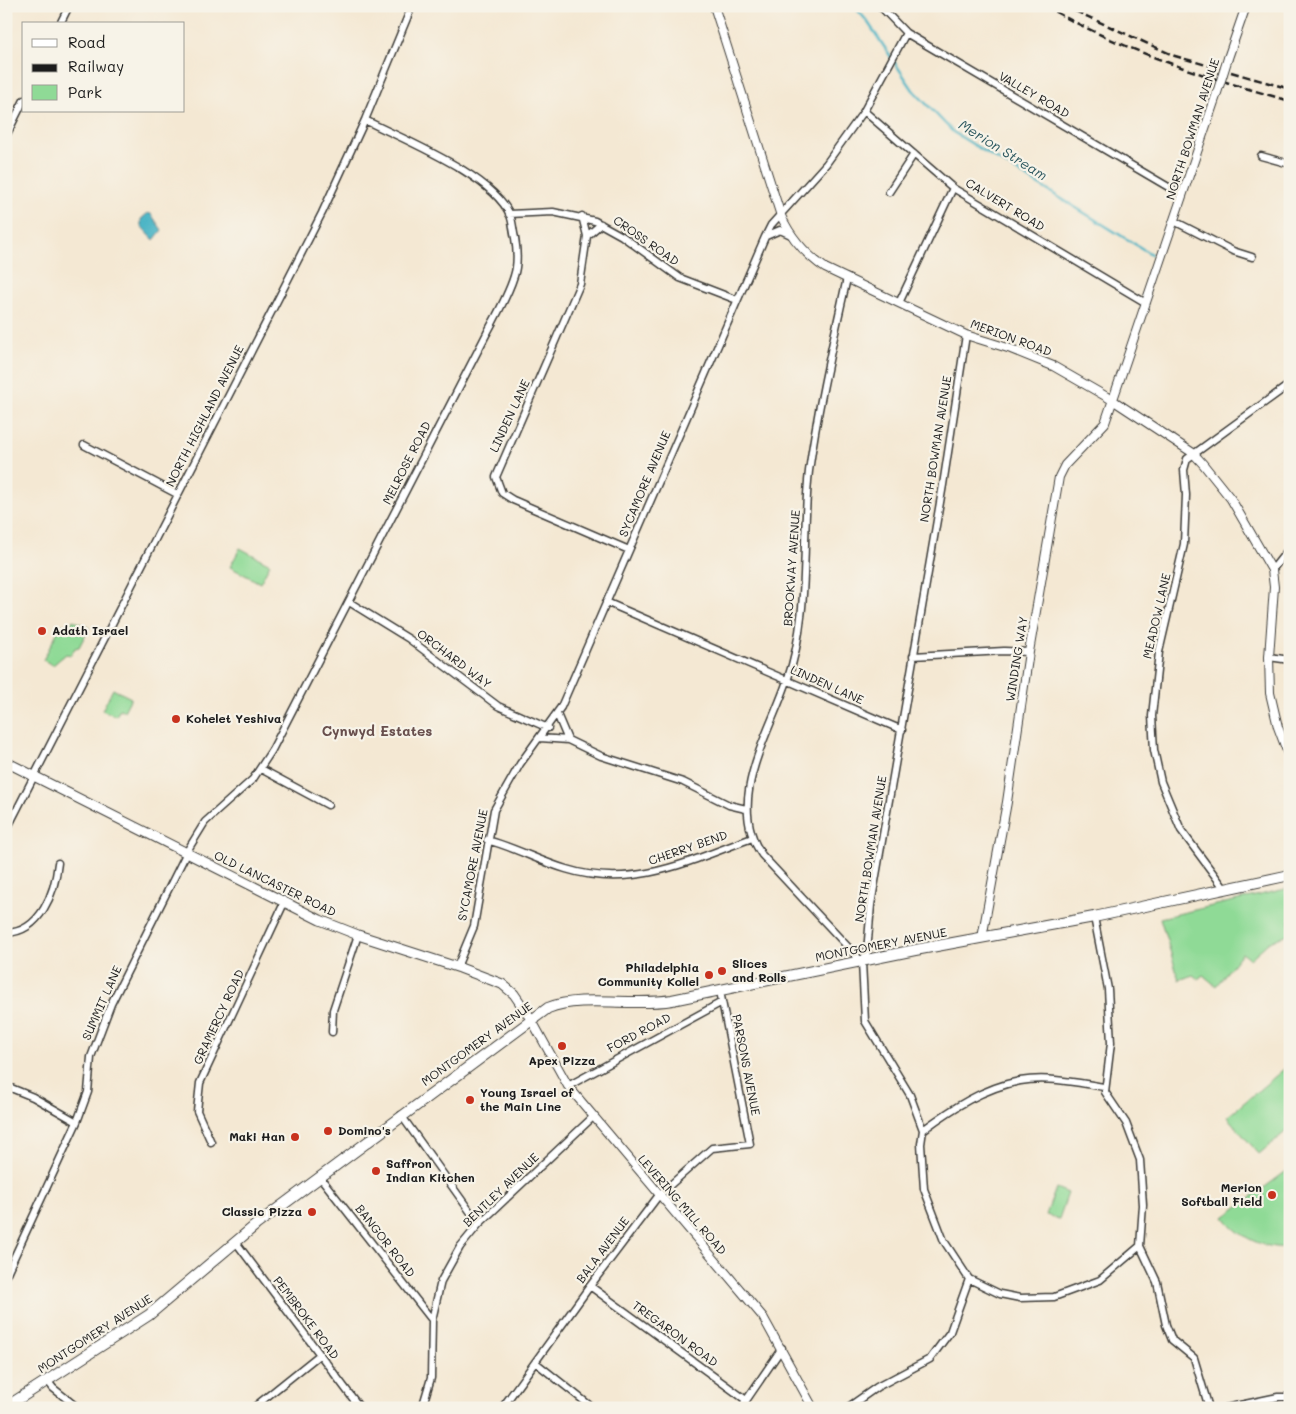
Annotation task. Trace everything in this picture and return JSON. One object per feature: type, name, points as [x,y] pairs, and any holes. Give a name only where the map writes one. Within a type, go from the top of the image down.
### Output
[{"type":"main road","name":"OLD LANCASTER ROAD","points":[[6,762],[284,903],[358,935],[457,967],[507,986],[532,1019]]},
{"type":"main road","name":"MONTGOMERY AVENUE","points":[[6,1407],[149,1315],[235,1241],[401,1115],[548,1008],[565,1003],[651,1004],[982,938],[1094,918],[1290,875]]},
{"type":"street","points":[[61,22],[69,6]]},
{"type":"street","name":"NORTH HIGHLAND AVENUE","points":[[6,831],[36,776],[50,743],[322,213],[412,6]]},
{"type":"street","name":"MERION ROAD","points":[[714,6],[781,216],[791,235],[813,259],[847,278],[966,335],[1011,349],[1053,366],[1114,402],[1193,453],[1231,498],[1272,570],[1274,586],[1269,657],[1270,693],[1278,727],[1290,759]]},
{"type":"street","name":"VALLEY ROAD","points":[[880,6],[906,33],[1182,195]]},
{"type":"street","name":"NORTH BOWMAN AVENUE","points":[[1114,402],[1246,6]]},
{"type":"street","name":"SYCAMORE AVENUE","points":[[457,967],[474,926],[492,816],[504,789],[557,714],[765,237],[771,225],[826,164],[864,111],[906,33]]},
{"type":"street","points":[[6,136],[22,104]]},
{"type":"street","name":"CALVERT ROAD","points":[[864,111],[953,188],[1146,303]]},
{"type":"street","name":"MELROSE ROAD","points":[[186,854],[205,822],[261,769],[349,602],[511,284],[516,267],[516,246],[509,214],[494,194],[478,180],[364,120]]},
{"type":"street","points":[[890,192],[914,154]]},
{"type":"street","points":[[1261,156],[1290,164]]},
{"type":"street","points":[[899,303],[953,188]]},
{"type":"street","name":"CROSS ROAD","points":[[509,214],[553,212],[582,216],[622,236],[680,278],[737,300]]},
{"type":"street","name":"LINDEN LANE","points":[[582,216],[587,236],[580,284],[496,476],[502,493],[513,500],[628,550]]},
{"type":"street","points":[[1174,221],[1233,251],[1252,258]]},
{"type":"street","points":[[587,236],[601,224]]},
{"type":"street","points":[[765,237],[780,230],[791,235]]},
{"type":"street","name":"BROOKWAY AVENUE","points":[[847,278],[822,392],[809,472],[802,617],[788,680],[759,749],[746,809],[752,838],[776,872],[862,962]]},
{"type":"street","name":"NORTH BOWMAN AVENUE","points":[[966,335],[902,730],[872,900],[867,952],[862,962],[865,1021],[910,1095],[923,1130],[921,1144],[924,1189],[944,1241],[969,1279]]},
{"type":"street","points":[[1193,453],[1205,447],[1290,384]]},
{"type":"street","name":"WINDING WAY","points":[[982,938],[1007,802],[1029,652],[1059,477],[1065,465],[1105,423],[1114,402]]},
{"type":"street","points":[[84,445],[177,494]]},
{"type":"street","name":"MEADOW LANE","points":[[1193,453],[1184,466],[1186,495],[1184,544],[1159,652],[1152,716],[1154,750],[1161,782],[1181,830],[1224,888]]},
{"type":"street","points":[[1272,570],[1290,547]]},
{"type":"street","name":"ORCHARD WAY","points":[[349,602],[408,639],[498,706],[548,728]]},
{"type":"street","name":"LINDEN LANE","points":[[606,602],[902,730]]},
{"type":"street","points":[[913,656],[1004,651],[1029,652]]},
{"type":"street","points":[[1269,657],[1290,660]]},
{"type":"street","points":[[557,714],[568,740]]},
{"type":"street","points":[[540,738],[568,740],[601,756],[683,782],[728,805],[746,809]]},
{"type":"street","points":[[261,769],[328,805]]},
{"type":"street","name":"CHERRY BEND","points":[[487,840],[564,869],[609,878],[668,870],[752,838]]},
{"type":"street","name":"SUMMIT LANE","points":[[6,1275],[77,1122],[88,1092],[91,1057],[99,1033],[186,854]]},
{"type":"street","points":[[6,933],[26,928],[37,919],[52,890],[58,863]]},
{"type":"street","name":"GRAMERCY ROAD","points":[[211,1142],[197,1110],[200,1083],[284,903]]},
{"type":"street","points":[[1094,918],[1108,989],[1111,1043],[1105,1092],[1126,1123],[1140,1160],[1143,1205],[1140,1246],[1157,1282],[1166,1325],[1172,1340],[1194,1358],[1210,1408]]},
{"type":"street","points":[[332,1032],[333,1010],[358,935]]},
{"type":"street","name":"PARSONS AVENUE","points":[[720,991],[750,1144]]},
{"type":"street","name":"FORD ROAD","points":[[568,1086],[722,1002]]},
{"type":"street","name":"LEVERING MILL ROAD","points":[[532,1019],[568,1086],[763,1317],[782,1348],[812,1408]]},
{"type":"street","points":[[923,1130],[960,1103],[1020,1081],[1054,1080],[1105,1087]]},
{"type":"street","points":[[6,1086],[33,1098],[77,1122]]},
{"type":"street","points":[[401,1115],[479,1224]]},
{"type":"street","name":"BENTLEY AVENUE","points":[[422,1408],[431,1378],[432,1320],[441,1282],[460,1247],[479,1224],[593,1117]]},
{"type":"street","name":"BALA AVENUE","points":[[502,1408],[659,1194],[712,1148],[750,1144]]},
{"type":"street","name":"BANGOR ROAD","points":[[320,1176],[432,1320]]},
{"type":"street","name":"PEMBROKE ROAD","points":[[235,1241],[360,1408]]},
{"type":"street","points":[[847,1408],[877,1387],[930,1359],[950,1332],[969,1279],[1000,1294],[1020,1298],[1054,1297],[1100,1280],[1140,1246]]},
{"type":"street","name":"TREGARON ROAD","points":[[590,1286],[746,1400]]},
{"type":"street","points":[[741,1408],[782,1348]]},
{"type":"street","points":[[253,1408],[319,1355]]},
{"type":"street","points":[[535,1362],[593,1408]]},
{"type":"street","points":[[47,1380],[53,1388],[78,1408]]},
{"type":"street","points":[[1226,1408],[1278,1397],[1290,1397]]},
{"type":"green space","points":[[240,548],[270,564],[260,583],[230,567]]},
{"type":"green space","points":[[73,620],[89,628],[79,647],[75,648],[71,655],[66,654],[53,665],[43,660],[61,625],[70,625]]},
{"type":"green space","points":[[113,689],[131,698],[124,711],[120,709],[116,716],[102,710]]},
{"type":"green space","points":[[1290,888],[1290,933],[1268,943],[1250,959],[1242,953],[1216,986],[1203,975],[1198,979],[1193,975],[1179,980],[1160,918]]},
{"type":"green space","points":[[1290,1064],[1290,1128],[1259,1154],[1227,1117]]},
{"type":"green space","name":"Merion Softball Field","points":[[1288,1170],[1290,1173],[1290,1247],[1262,1244],[1237,1231],[1224,1217]]},
{"type":"green space","points":[[1056,1188],[1068,1193],[1059,1219],[1046,1215]]},
{"type":"water","points":[[148,213],[151,214],[162,230],[154,240],[141,226],[141,219]]},
{"type":"waterway","name":"Merion Stream","points":[[854,6],[867,21],[913,90],[953,132],[1151,254]]},
{"type":"railway","points":[[1045,6],[1103,36],[1164,61],[1290,101]]},
{"type":"railway","points":[[1064,6],[1175,56],[1290,89]]},
{"type":"place","name":"Adath Israel","points":[[42,631]]},
{"type":"place","name":"Kohelet Yeshiva","points":[[176,719]]},
{"type":"place","name":"Slices and Rolls","points":[[722,971]]},
{"type":"place","name":"Philadelphia Community Kollel","points":[[709,975]]},
{"type":"place","name":"Apex Pizza","points":[[562,1046]]},
{"type":"place","name":"Young Israel of the Main Line","points":[[470,1100]]},
{"type":"place","name":"Domino's","points":[[328,1131]]},
{"type":"place","name":"Maki Han","points":[[295,1137]]},
{"type":"place","name":"Saffron Indian Kitchen","points":[[376,1171]]},
{"type":"place","name":"Merion Softball Field","points":[[1272,1195]]},
{"type":"place","name":"Classic Pizza","points":[[312,1212]]},
{"type":"district","name":"Cynwyd Estates","points":[[377,731]]}]
